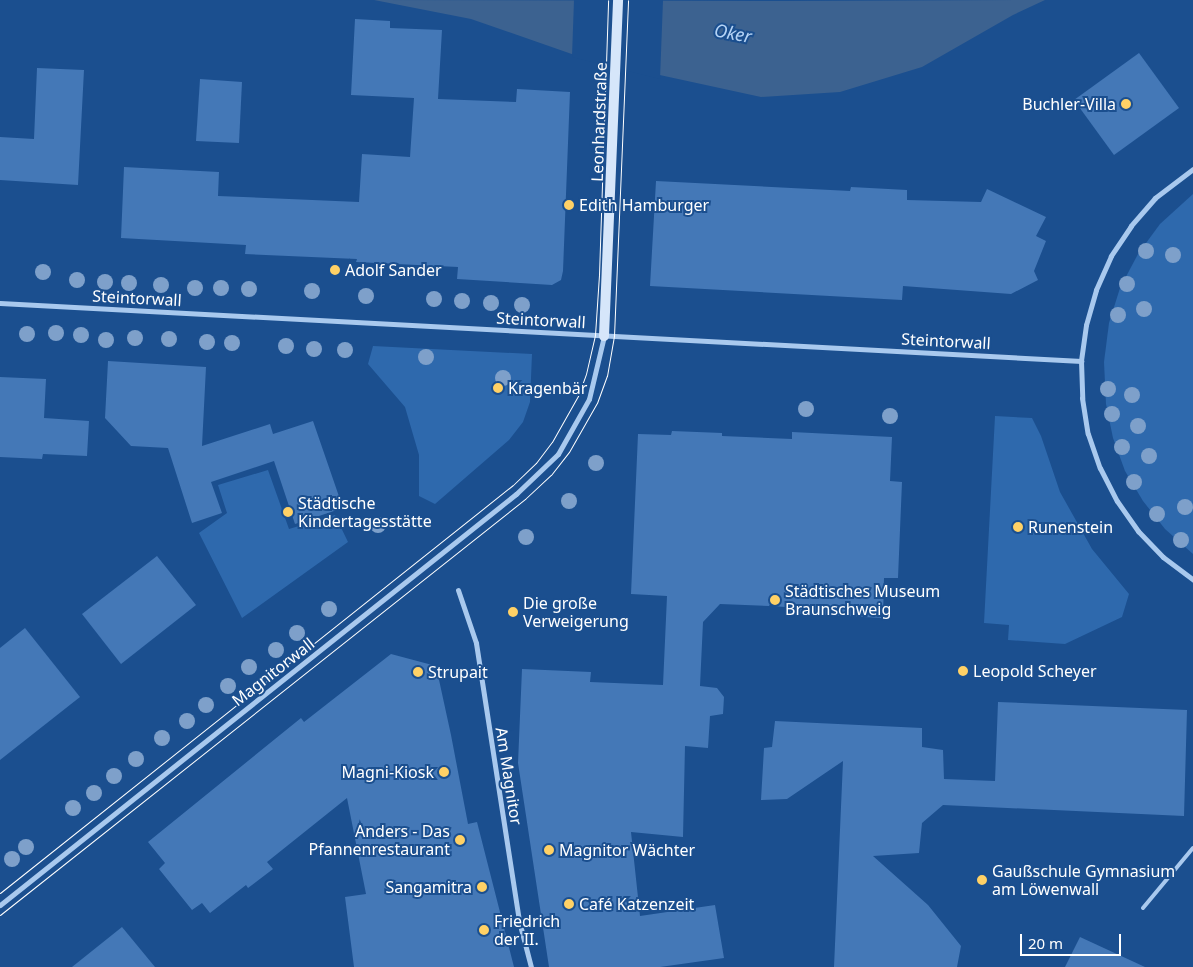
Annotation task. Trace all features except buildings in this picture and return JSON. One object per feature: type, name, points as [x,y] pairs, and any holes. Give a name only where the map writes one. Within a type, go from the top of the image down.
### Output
[{"type":"street","name":"Leonhardstraße","points":[[604,336],[618,0]]},
{"type":"street","points":[[1193,169],[1155,198],[1131,226],[1111,256],[1096,290],[1086,325],[1081,361],[1082,398],[1088,434],[1100,468],[1116,501],[1138,531],[1163,557],[1193,580]]},
{"type":"street","name":"Steintorwall","points":[[0,303],[1081,361]]},
{"type":"street","name":"Magnitorwall","points":[[0,905],[516,494],[558,454],[588,399],[604,336]]},
{"type":"street","name":"Am Magnitor","points":[[458,590],[476,643],[519,921],[531,967]]},
{"type":"lane","points":[[1143,908],[1193,848]]},
{"type":"shaded area","points":[[1193,194],[1193,554],[1165,529],[1143,501],[1125,471],[1113,438],[1106,404],[1104,362],[1109,323],[1120,288],[1138,254],[1160,224]]},
{"type":"shaded area","points":[[373,346],[532,354],[530,402],[523,422],[509,440],[435,504],[419,496],[419,455],[405,407],[368,364]]},
{"type":"shaded area","points":[[995,416],[1032,418],[1041,436],[1060,492],[1092,549],[1129,594],[1122,617],[1065,644],[1008,640],[1009,625],[984,623]]},
{"type":"shaded area","points":[[268,470],[289,529],[335,515],[348,542],[242,618],[199,533],[227,513],[218,485]]},
{"type":"water","name":"Oker","points":[[374,0],[1045,0],[1013,15],[922,67],[840,92],[761,97],[586,59],[471,19]]},
{"type":"pier","points":[[574,0],[663,0],[660,79],[572,57]]},
{"type":"tram line","points":[[0,893],[513,485],[536,463],[552,442],[578,396],[586,374],[595,335],[599,275],[608,0]]},
{"type":"tram line","points":[[0,915],[525,499],[551,475],[569,452],[597,403],[607,376],[614,336],[628,0]]},
{"type":"place","name":"Buchler-Villa","points":[[1126,104]]},
{"type":"place","name":"Edith Hamburger","points":[[569,205]]},
{"type":"place","name":"Adolf Sander","points":[[335,270]]},
{"type":"place","name":"Kragenbär","points":[[498,388]]},
{"type":"place","name":"Städtische Kindertagesstätte","points":[[288,512]]},
{"type":"place","name":"Runenstein","points":[[1018,527]]},
{"type":"place","name":"Städtisches Museum Braunschweig","points":[[775,600]]},
{"type":"place","name":"Die große Verweigerung","points":[[513,612]]},
{"type":"place","name":"Leopold Scheyer","points":[[963,671]]},
{"type":"place","name":"Strupait","points":[[418,672]]},
{"type":"place","name":"Magni-Kiosk","points":[[444,772]]},
{"type":"place","name":"Anders - Das Pfannenrestaurant","points":[[460,840]]},
{"type":"place","name":"Magnitor Wächter","points":[[549,850]]},
{"type":"place","name":"Gaußschule Gymnasium am Löwenwall","points":[[982,880]]},
{"type":"place","name":"Sangamitra","points":[[482,887]]},
{"type":"place","name":"Café Katzenzeit","points":[[569,904]]},
{"type":"place","name":"Friedrich der II.","points":[[484,930]]}]
